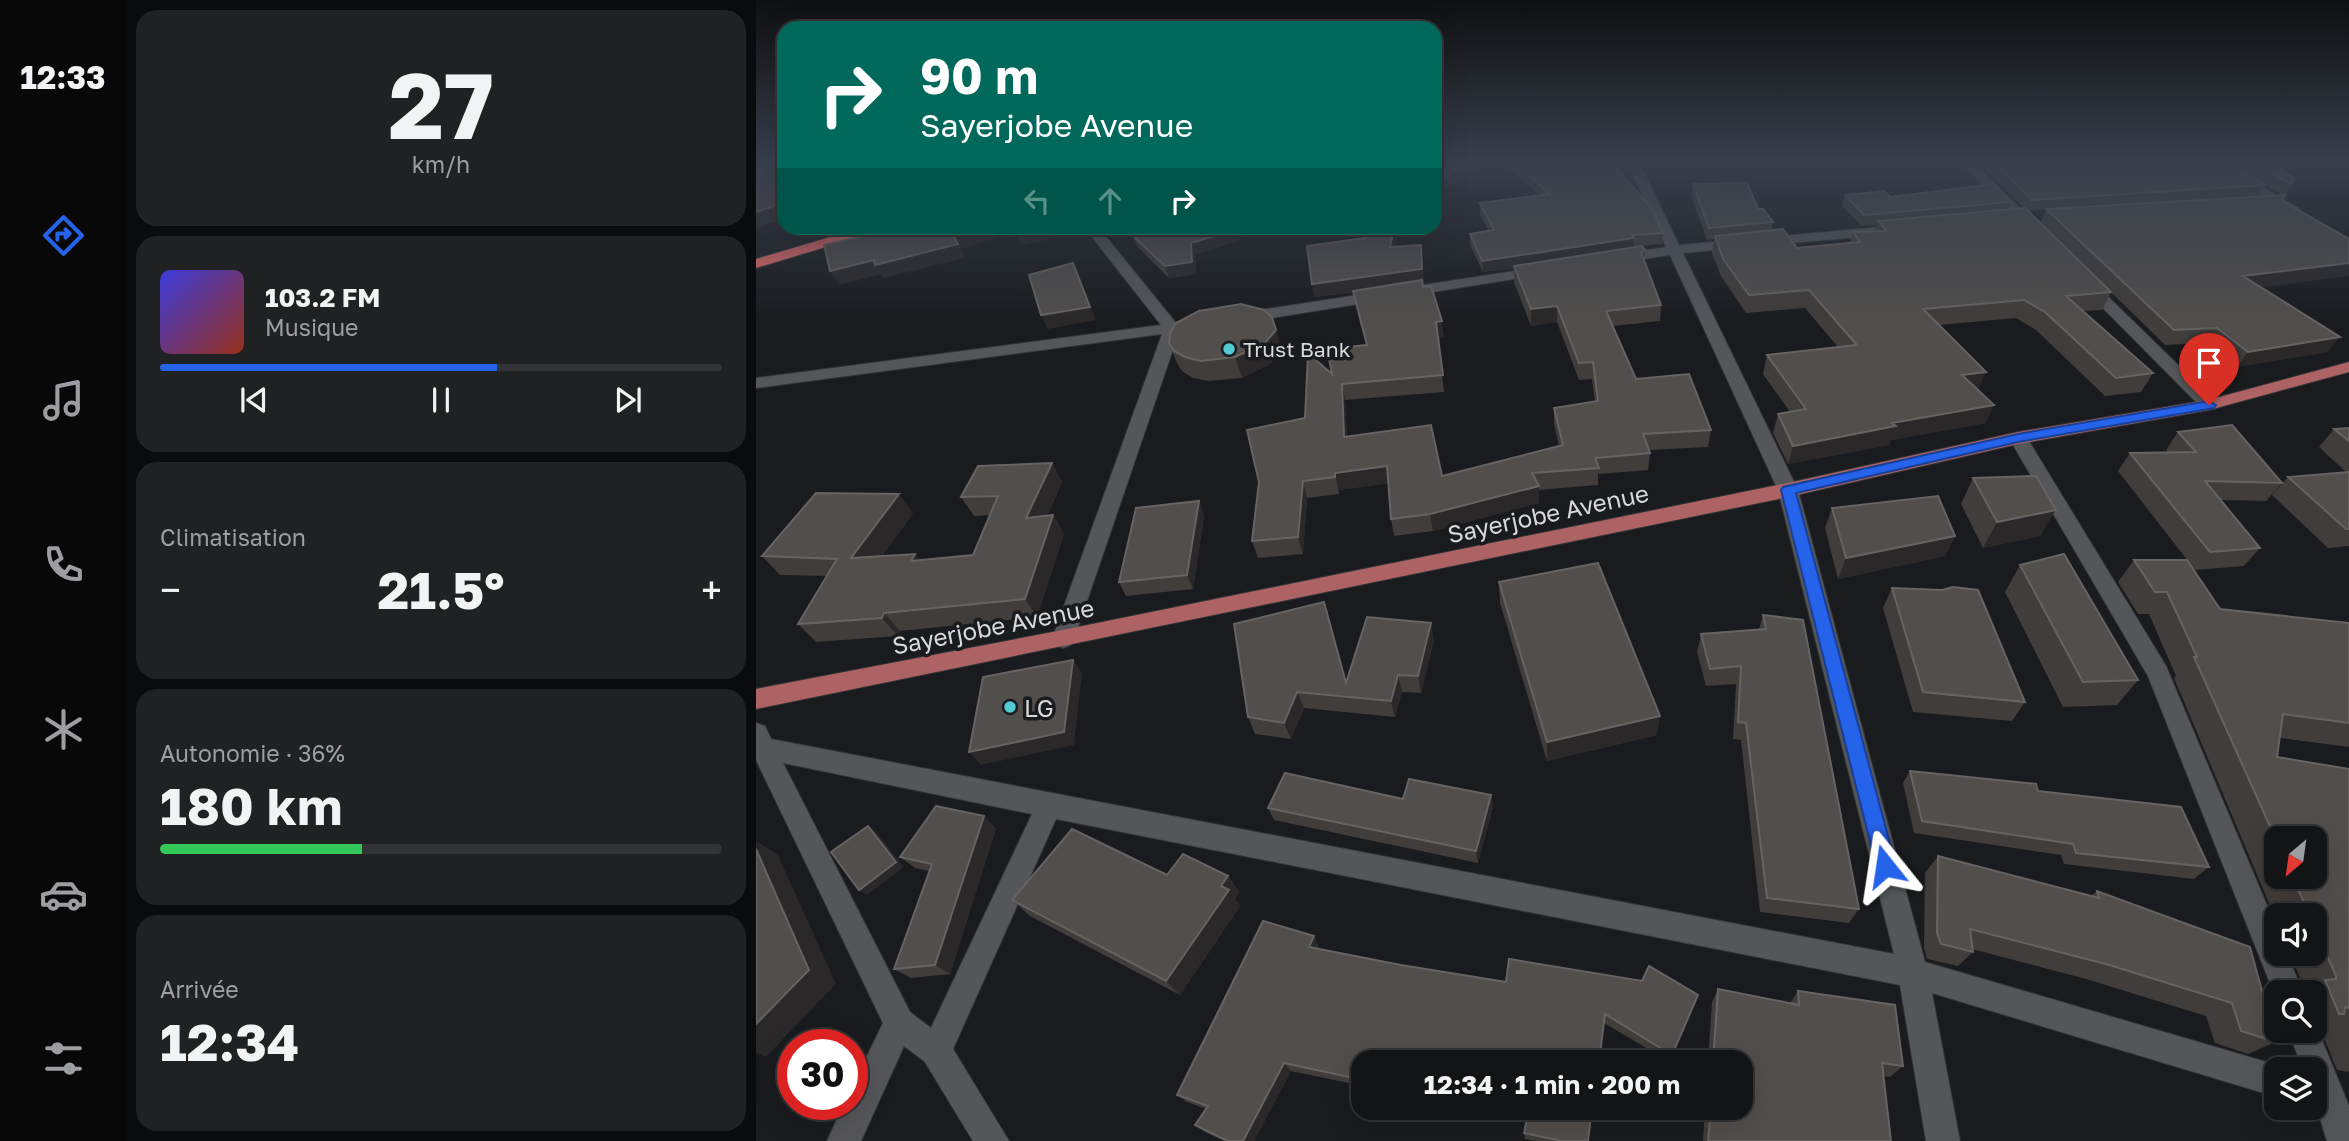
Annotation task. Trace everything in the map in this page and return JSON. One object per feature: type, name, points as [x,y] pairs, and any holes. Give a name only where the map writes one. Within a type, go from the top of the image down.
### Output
[{"type":"highway","points":[[756,252],[813,235]]},
{"type":"highway","points":[[756,264],[851,235]]},
{"type":"main road","name":"Sayerjobe Avenue","points":[[756,699],[1063,639],[1788,490],[2018,438],[2209,405],[2349,368]]},
{"type":"street","points":[[1657,215],[1788,490],[1913,973],[1943,1141]]},
{"type":"street","points":[[2011,215],[2041,238]]},
{"type":"street","points":[[2014,219],[2048,217]]},
{"type":"street","points":[[1606,261],[1673,250],[1896,230]]},
{"type":"street","points":[[1098,235],[1172,328]]},
{"type":"street","points":[[2071,267],[2209,405]]},
{"type":"street","points":[[756,383],[1172,328],[1551,269]]},
{"type":"street","points":[[1063,639],[1172,328]]},
{"type":"street","points":[[2018,438],[2158,673],[2283,980]]},
{"type":"street","points":[[760,742],[829,760],[1049,806],[1913,973],[2264,1077]]},
{"type":"street","points":[[760,742],[899,1023],[936,1051],[992,1141]]},
{"type":"street","points":[[936,1051],[1049,806]]},
{"type":"street","points":[[844,1141],[899,1023]]},
{"type":"street","points":[[2308,1043],[2331,1097],[2344,1141]]},
{"type":"building","points":[[1486,215],[1655,215],[1663,233],[1632,235],[1634,238],[1482,261],[1470,234],[1494,230]]},
{"type":"building","points":[[1704,215],[1768,215],[1773,222],[1709,228]]},
{"type":"building","points":[[1943,215],[2032,215],[2111,292],[2066,296],[2153,373],[2116,378],[2045,312],[2024,300],[1923,309],[1986,372],[1962,375],[1994,405],[1892,423],[1896,426],[1793,446],[1778,414],[1806,409],[1767,355],[1857,345],[1809,290],[1749,295],[1723,259],[1715,236],[1783,229],[1797,248],[1860,242],[1853,232],[1887,231],[1878,221]]},
{"type":"building","points":[[2053,215],[2307,215],[2349,239],[2349,263],[2243,276],[2340,337],[2248,352],[2217,328],[2174,330]]},
{"type":"building","points":[[868,235],[953,235],[958,244],[875,265],[874,260],[830,271],[824,245]]},
{"type":"building","points":[[1217,235],[1191,243],[1192,262],[1165,266],[1133,236]]},
{"type":"building","points":[[1366,235],[1393,235],[1390,247],[1421,245],[1422,269],[1312,284],[1307,246],[1365,238]]},
{"type":"building","points":[[1642,246],[1645,250],[1641,252],[1661,305],[1606,311],[1636,379],[1689,374],[1711,430],[1643,434],[1650,453],[1595,458],[1599,468],[1532,473],[1539,486],[1430,514],[1391,519],[1387,466],[1335,473],[1335,477],[1303,481],[1298,537],[1252,541],[1259,482],[1247,430],[1305,418],[1308,353],[1332,374],[1327,349],[1367,345],[1353,291],[1422,280],[1423,287],[1431,286],[1442,321],[1436,322],[1443,375],[1342,384],[1344,437],[1431,425],[1442,476],[1563,445],[1554,408],[1598,401],[1593,362],[1579,363],[1557,306],[1531,309],[1514,266]]},
{"type":"building","points":[[1073,263],[1090,307],[1041,315],[1029,275]]},
{"type":"building","points":[[1241,304],[1264,310],[1272,317],[1276,330],[1264,344],[1235,357],[1201,361],[1174,351],[1169,343],[1170,333],[1176,323],[1199,311]]},
{"type":"building","points":[[2232,425],[2282,483],[2205,481],[2260,548],[2210,552],[2130,453],[2196,452],[2178,432]]},
{"type":"building","points":[[2349,428],[2349,441],[2334,429]]},
{"type":"building","points":[[1052,463],[1026,518],[1053,515],[1025,599],[884,613],[882,618],[798,624],[837,559],[762,556],[816,493],[899,494],[851,558],[915,554],[911,561],[973,555],[998,496],[961,497],[978,466]]},
{"type":"building","points":[[2349,472],[2349,529],[2288,477]]},
{"type":"building","points":[[2036,476],[2056,510],[1997,522],[1973,478]]},
{"type":"building","points":[[1938,496],[1955,536],[1846,558],[1832,508]]},
{"type":"building","points":[[1199,501],[1187,575],[1119,582],[1136,508]]},
{"type":"building","points":[[2064,554],[2138,680],[2083,682],[2020,565]]},
{"type":"building","points":[[2134,560],[2187,560],[2220,609],[2349,623],[2349,723],[2283,714],[2277,757],[2349,769],[2349,1008],[2345,1007],[2344,1014],[2339,1014],[2325,980],[2336,979],[2327,955],[2327,903],[2304,903],[2298,889],[2328,889],[2328,826],[2270,826],[2167,592],[2155,592]]},
{"type":"building","points":[[1598,563],[1660,716],[1547,742],[1499,582]]},
{"type":"building","points":[[1953,587],[1978,590],[2025,702],[1923,692],[1892,588],[1942,590]]},
{"type":"building","points":[[1324,602],[1346,683],[1367,617],[1431,623],[1418,676],[1398,675],[1391,701],[1297,692],[1284,723],[1248,717],[1234,624]]},
{"type":"building","points":[[1763,615],[1803,620],[1859,909],[1767,898],[1746,723],[1738,722],[1741,666],[1710,669],[1701,634],[1766,629]]},
{"type":"building","points":[[1073,660],[1064,732],[969,752],[983,677]]},
{"type":"building","points":[[1910,771],[2036,784],[2038,791],[2181,807],[2209,867],[2076,853],[2073,844],[1922,821]]},
{"type":"building","points":[[1285,773],[1403,799],[1409,779],[1491,795],[1476,851],[1268,808]]},
{"type":"building","points":[[936,806],[984,816],[935,965],[894,969],[932,864],[900,857]]},
{"type":"building","points":[[868,826],[896,862],[859,890],[831,852]]},
{"type":"building","points":[[1072,829],[1167,875],[1183,854],[1228,876],[1221,886],[1229,890],[1166,981],[1012,900]]},
{"type":"building","points":[[756,849],[809,970],[756,1024]]},
{"type":"building","points":[[1938,856],[2099,898],[2097,891],[2250,947],[2264,998],[2264,1038],[2241,1031],[2232,1003],[2106,964],[1970,929],[1973,952],[1941,944],[1937,933]]},
{"type":"building","points":[[1263,921],[1314,936],[1309,947],[1506,982],[1509,959],[1642,981],[1649,966],[1698,995],[1674,1050],[1664,1050],[1605,1014],[1600,1050],[1351,1050],[1351,1077],[1284,1063],[1243,1141],[1228,1141],[1195,1125],[1208,1106],[1177,1095]]},
{"type":"building","points":[[1718,989],[1799,1005],[1798,991],[1895,1005],[1903,1066],[1882,1063],[1891,1141],[1708,1141],[1710,1120],[1753,1120],[1753,1050],[1714,1050]]},
{"type":"building","points":[[1527,1120],[1591,1120],[1588,1141],[1562,1141],[1524,1133]]},
{"type":"place","name":"Trust Bank","points":[[1229,349]]},
{"type":"place","name":"LG","points":[[1010,707]]},
{"type":"route","points":[[1885,866],[1788,490],[2018,438],[2209,405]]}]
